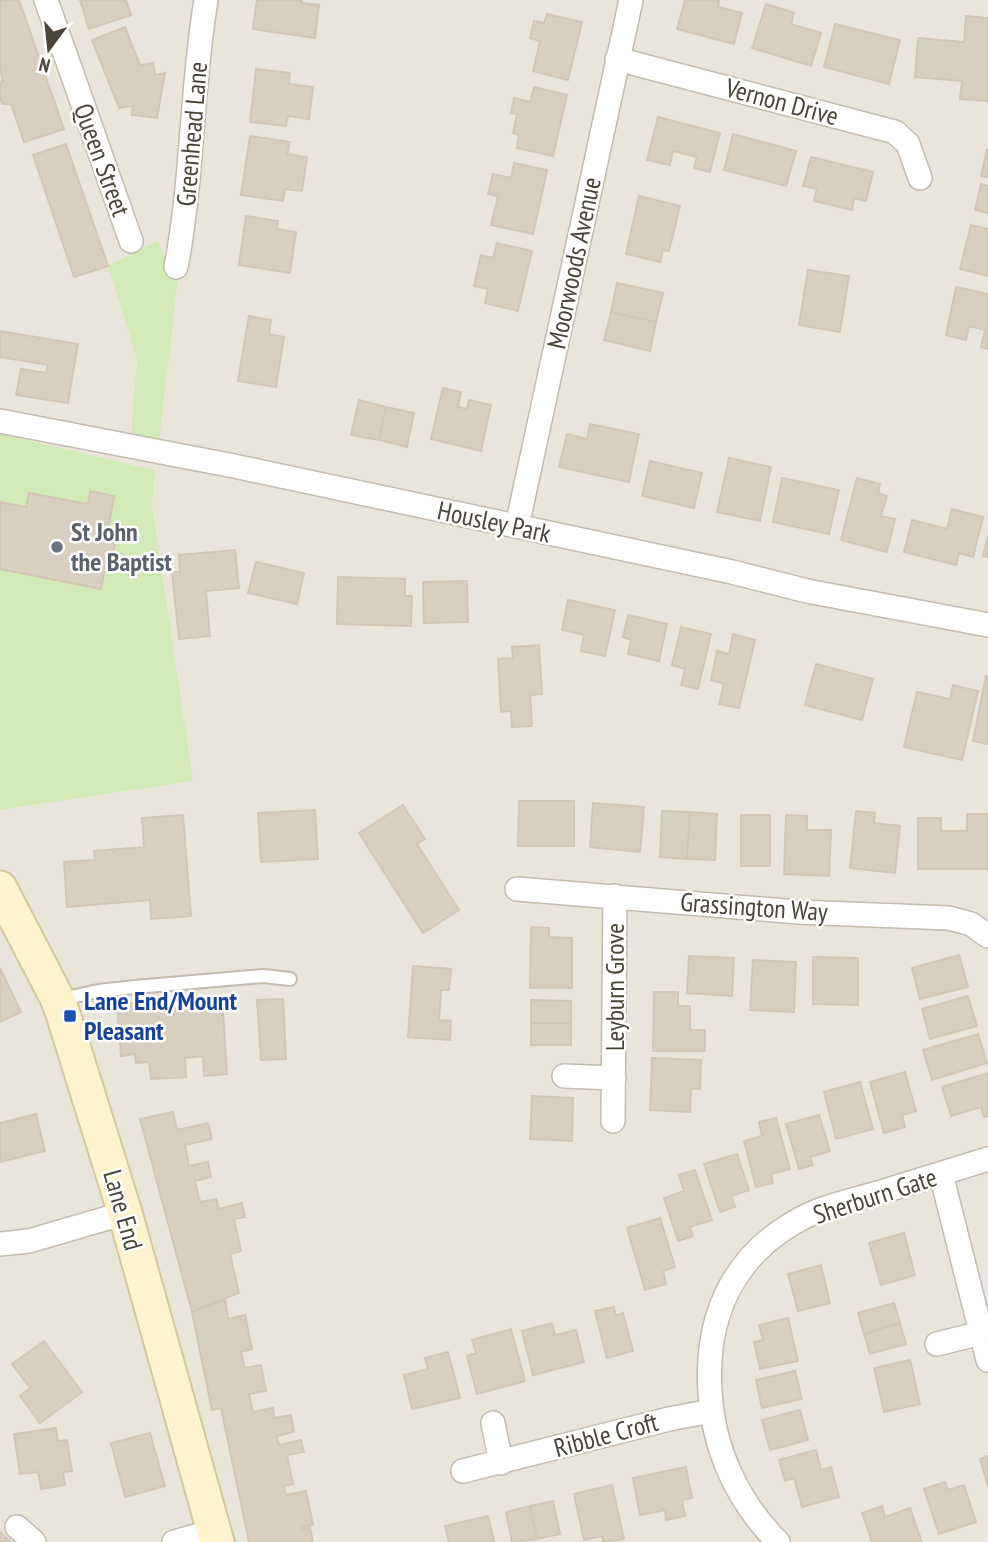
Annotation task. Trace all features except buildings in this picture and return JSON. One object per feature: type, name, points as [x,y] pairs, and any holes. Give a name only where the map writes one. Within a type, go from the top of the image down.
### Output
[{"type":"street","name":"Queen Street","points":[[46,0],[131,241]]},
{"type":"street","name":"Greenhead Lane","points":[[176,267],[187,196],[195,80],[206,0]]},
{"type":"street","name":"Moorwoods Avenue","points":[[517,526],[631,0]]},
{"type":"street","name":"Vernon Drive","points":[[617,59],[895,132],[908,144],[920,178]]},
{"type":"street","name":"Housley Park","points":[[0,422],[234,466],[732,572],[807,591],[988,625]]},
{"type":"street","name":"Lane End","points":[[0,888],[58,1000],[125,1213],[216,1536]]},
{"type":"street","name":"Grassington Way","points":[[516,889],[798,912],[949,918],[971,924],[988,936]]},
{"type":"street","name":"Leyburn Grove","points":[[613,1121],[615,896]]},
{"type":"street","name":"Leyburn Grove","points":[[564,1076],[614,1078]]},
{"type":"street","name":"Sherburn Gate","points":[[778,1542],[739,1492],[719,1444],[711,1411],[708,1366],[712,1329],[726,1292],[750,1256],[778,1233],[811,1214],[988,1159]]},
{"type":"street","points":[[941,1174],[988,1360]]},
{"type":"street","points":[[0,1244],[29,1241],[125,1213]]},
{"type":"street","points":[[937,1344],[981,1333]]},
{"type":"street","name":"Ribble Croft","points":[[463,1471],[669,1419],[711,1411]]},
{"type":"street","points":[[493,1423],[501,1463]]},
{"type":"street","points":[[174,1542],[216,1536]]},
{"type":"lane","points":[[58,1000],[123,988],[263,976],[290,979]]},
{"type":"shaded area","points":[[0,0],[988,0],[988,1542],[0,1542],[0,810],[192,781],[152,505],[155,470],[0,434]],"holes":[[[137,358],[158,441],[131,433]]]},
{"type":"green space","points":[[157,241],[178,278],[159,441],[131,433],[137,358],[108,266]]},
{"type":"green space","points":[[0,434],[155,470],[152,505],[193,781],[0,810]]},
{"type":"place","name":"St John the Baptist","points":[[57,547]]},
{"type":"place","name":"Lane End/Mount Pleasant","points":[[70,1016]]}]
